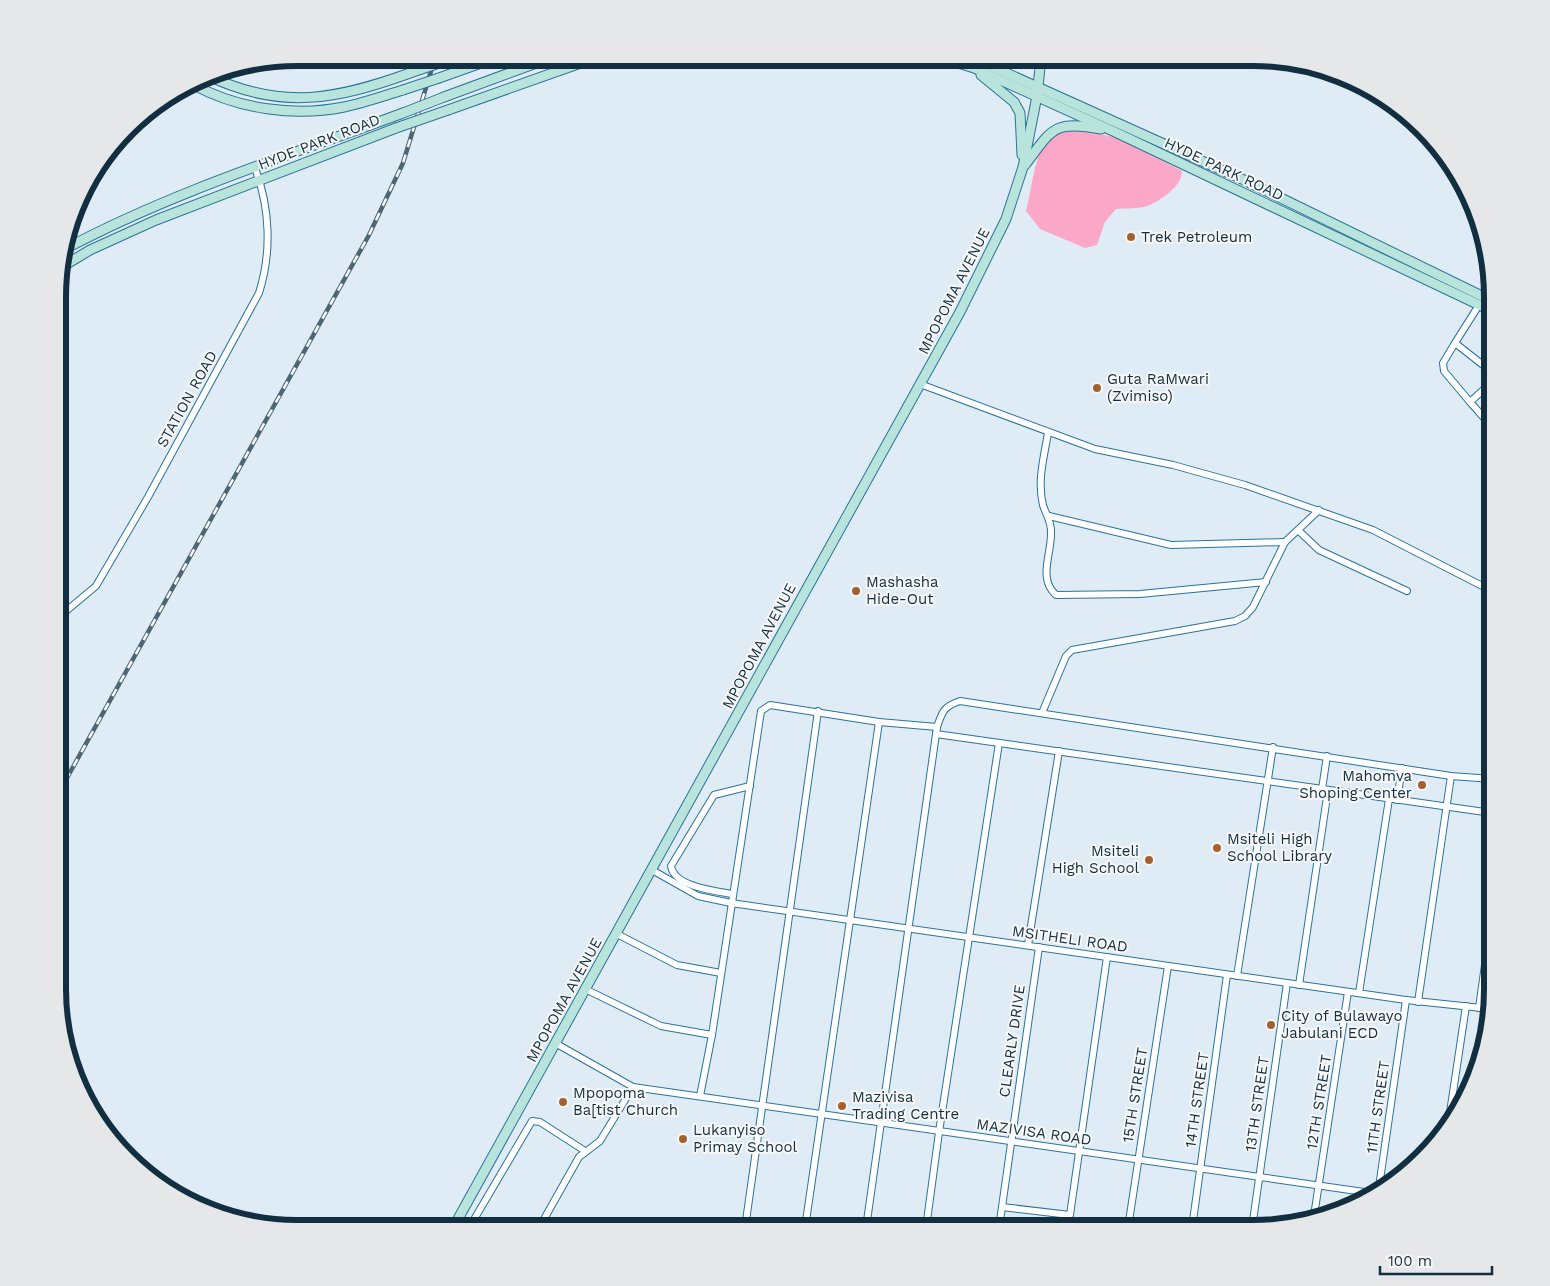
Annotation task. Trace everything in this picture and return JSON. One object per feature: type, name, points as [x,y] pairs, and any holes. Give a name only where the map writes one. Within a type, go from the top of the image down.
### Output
[{"type":"street","points":[[219,80],[253,93],[287,98],[318,98],[351,92],[430,66]]},
{"type":"street","points":[[200,88],[232,101],[266,108],[295,110],[344,107],[403,90],[473,66]]},
{"type":"street","name":"HYDE PARK ROAD","points":[[72,245],[125,219],[255,168],[528,66]]},
{"type":"street","name":"HYDE PARK ROAD","points":[[69,263],[90,250],[132,230],[259,180],[396,128],[572,66]]},
{"type":"street","name":"HYDE PARK ROAD","points":[[968,66],[1115,132],[1484,307]]},
{"type":"street","name":"HYDE PARK ROAD","points":[[992,66],[1244,180],[1484,297]]},
{"type":"street","name":"MPOPOMA AVENUE","points":[[457,1220],[960,312],[1006,219],[1023,167],[1037,96],[1040,66]]},
{"type":"street","points":[[974,68],[1014,102],[1020,113],[1023,167]]},
{"type":"street","points":[[1023,167],[1046,136],[1058,128],[1072,124],[1115,132]]},
{"type":"street","name":"STATION ROAD","points":[[66,611],[89,593],[101,578],[259,293],[266,271],[268,245],[267,219],[255,168]]},
{"type":"street","points":[[1479,305],[1455,343],[1443,368],[1484,418]]},
{"type":"street","points":[[1455,343],[1484,366]]},
{"type":"street","points":[[920,384],[1095,449],[1172,465],[1320,510],[1373,530],[1484,587]]},
{"type":"street","points":[[1470,402],[1484,389]]},
{"type":"street","points":[[1048,433],[1041,472],[1041,488],[1043,507],[1049,516],[1052,533],[1046,578],[1049,589],[1056,595],[1140,594],[1266,582]]},
{"type":"street","points":[[1042,713],[1066,656],[1072,650],[1235,622],[1245,616],[1253,607],[1286,542],[1320,510]]},
{"type":"street","points":[[1049,516],[1172,545],[1286,542]]},
{"type":"street","points":[[1299,531],[1319,550],[1407,591]]},
{"type":"street","points":[[867,1220],[879,1123],[910,928],[937,731],[942,711],[947,706],[960,701],[1273,747],[1451,776],[1484,778]]},
{"type":"street","points":[[700,1096],[712,1035],[761,711],[770,705],[818,711],[999,743],[1484,812]]},
{"type":"street","points":[[746,1220],[818,711]]},
{"type":"street","points":[[806,1220],[849,919],[880,722]]},
{"type":"street","points":[[927,1220],[968,936],[999,743]]},
{"type":"street","points":[[1237,976],[1273,747]]},
{"type":"street","points":[[1028,945],[1059,751]]},
{"type":"street","points":[[1299,985],[1325,789],[1327,756]]},
{"type":"street","points":[[1397,800],[1402,768]]},
{"type":"street","points":[[1418,1002],[1451,776]]},
{"type":"street","points":[[733,894],[696,888],[674,874],[671,866],[714,795],[750,786]]},
{"type":"street","points":[[1359,994],[1389,799]]},
{"type":"street","name":"MSITHELI ROAD","points":[[652,870],[698,896],[731,903],[790,910],[1359,994],[1483,1008]]},
{"type":"street","points":[[617,934],[677,965],[721,973]]},
{"type":"street","name":"CLEARLY DRIVE","points":[[1000,1220],[1039,947]]},
{"type":"street","points":[[1002,1207],[1070,1214],[1107,957]]},
{"type":"street","name":"15TH STREET","points":[[1129,1220],[1168,966]]},
{"type":"street","points":[[1479,1008],[1484,972]]},
{"type":"street","name":"14TH STREET","points":[[1193,1220],[1227,975]]},
{"type":"street","name":"13TH STREET","points":[[1253,1220],[1287,983]]},
{"type":"street","points":[[585,989],[661,1026],[712,1035]]},
{"type":"street","name":"12TH STREET","points":[[1315,1212],[1348,992]]},
{"type":"street","name":"11TH STREET","points":[[1380,1182],[1406,1000]]},
{"type":"street","points":[[1451,1108],[1466,1006]]},
{"type":"street","name":"MAZIVISA ROAD","points":[[555,1043],[633,1087],[1363,1192]]},
{"type":"street","points":[[544,1220],[579,1158],[600,1141],[633,1087]]},
{"type":"street","points":[[474,1220],[532,1121],[540,1122],[585,1152]]},
{"type":"shaded area","points":[[1071,128],[1119,138],[1182,171],[1181,177],[1174,188],[1156,202],[1141,208],[1116,209],[1105,222],[1097,245],[1085,248],[1040,229],[1026,211],[1036,163],[1043,145],[1052,135]]},
{"type":"railway","points":[[66,780],[369,235],[403,163],[433,66]]},
{"type":"place","name":"Trek Petroleum","points":[[1131,237]]},
{"type":"place","name":"Guta RaMwari (Zvimiso)","points":[[1097,388]]},
{"type":"place","name":"Mashasha Hide-Out","points":[[856,591]]},
{"type":"place","name":"Mahomva Shoping Center","points":[[1422,785]]},
{"type":"place","name":"Msiteli High School Library","points":[[1217,848]]},
{"type":"place","name":"Msiteli High School","points":[[1149,860]]},
{"type":"place","name":"City of Bulawayo Jabulani ECD","points":[[1271,1025]]},
{"type":"place","name":"Mpopoma Ba[tist Church","points":[[563,1102]]},
{"type":"place","name":"Mazivisa Trading Centre","points":[[842,1106]]},
{"type":"place","name":"Lukanyiso Primay School","points":[[683,1139]]}]
